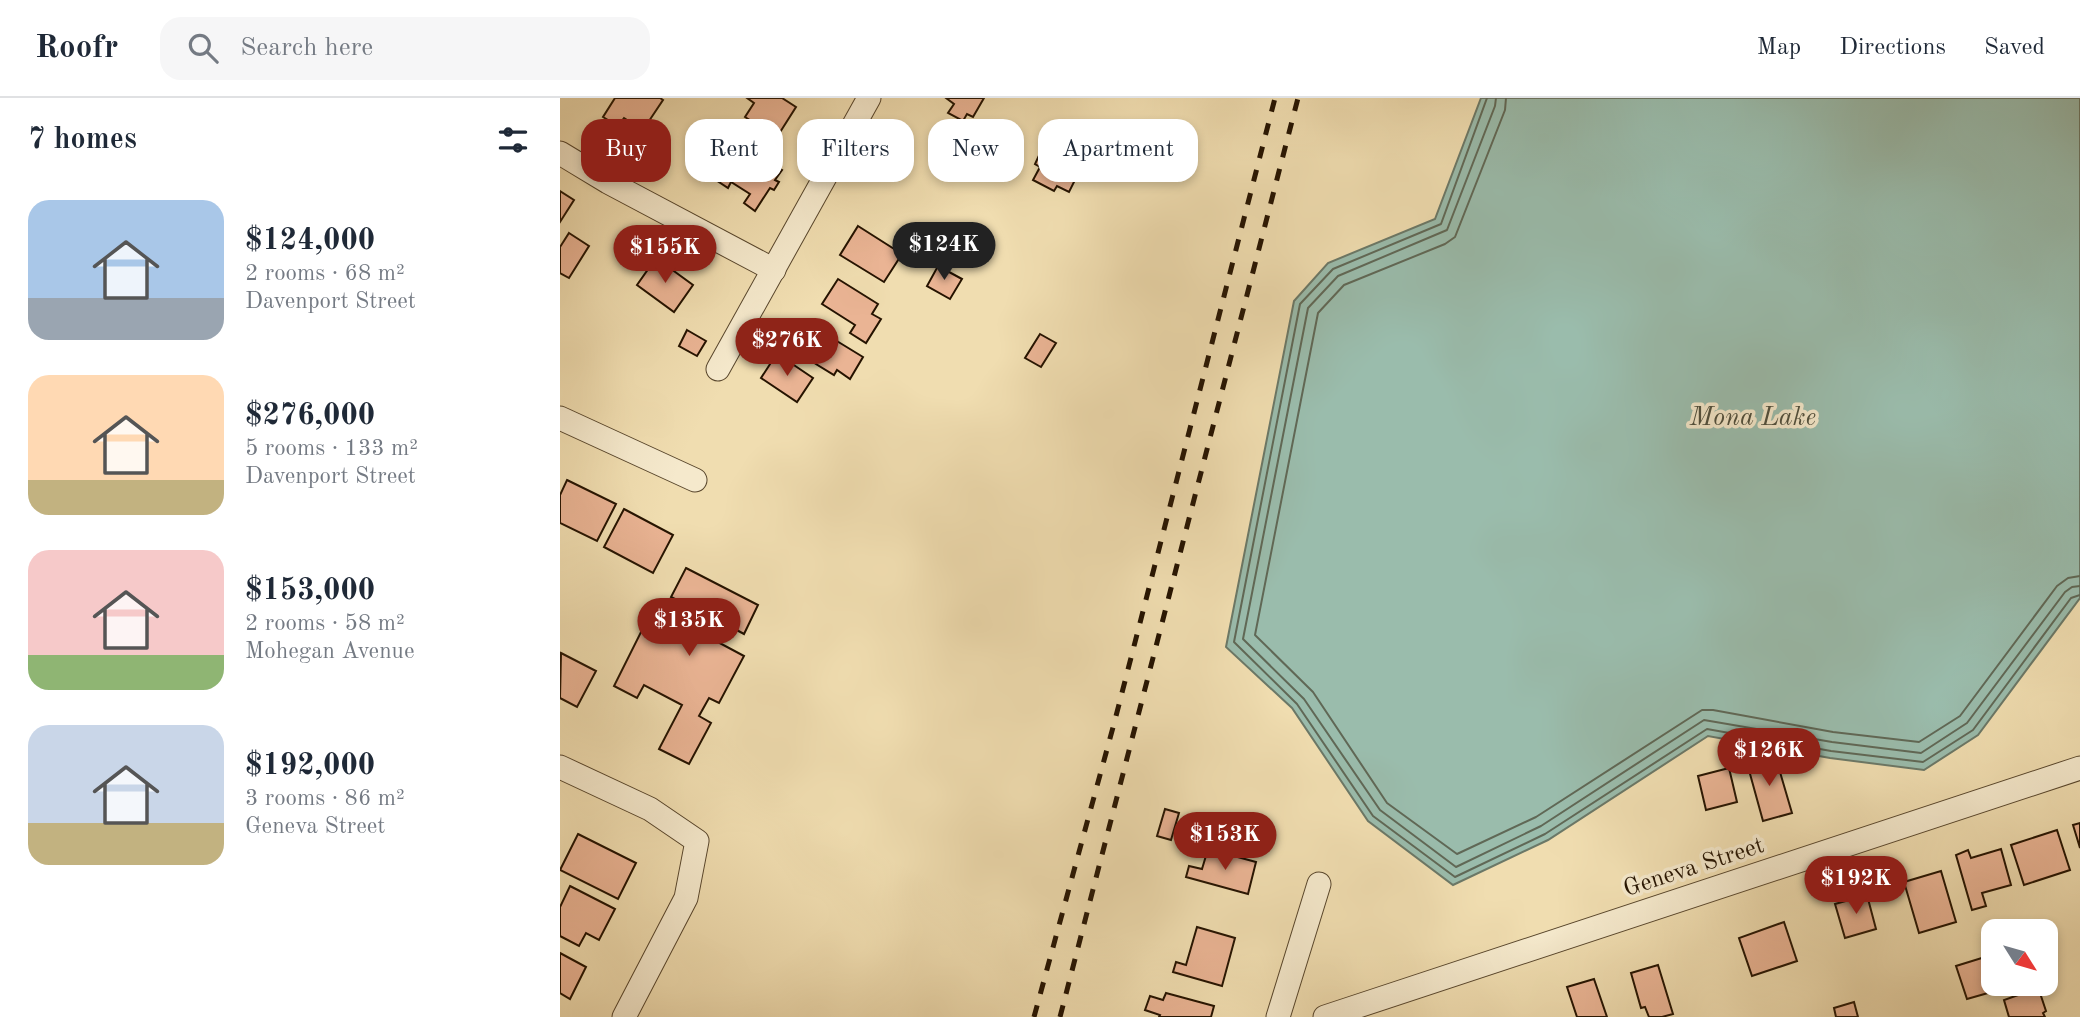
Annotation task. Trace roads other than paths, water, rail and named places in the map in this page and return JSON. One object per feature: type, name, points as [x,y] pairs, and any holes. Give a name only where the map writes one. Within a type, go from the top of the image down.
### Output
[{"type":"street","points":[[718,369],[869,98]]},
{"type":"street","points":[[560,153],[608,182],[774,270]]},
{"type":"street","points":[[560,418],[695,480]]},
{"type":"street","points":[[560,767],[650,809],[697,841],[686,898],[624,1017]]},
{"type":"street","name":"Geneva Street","points":[[1325,1017],[2080,768]]},
{"type":"street","points":[[1278,1017],[1320,884]]},
{"type":"water","name":"Mona Lake","points":[[1481,98],[2080,98],[2080,598],[1978,735],[1924,770],[1830,758],[1708,736],[1548,840],[1453,885],[1368,821],[1292,708],[1226,647],[1294,301],[1328,263],[1435,219]]},
{"type":"railway","points":[[1034,1017],[1115,720],[1275,98]]},
{"type":"railway","points":[[1060,1017],[1298,98]]}]
